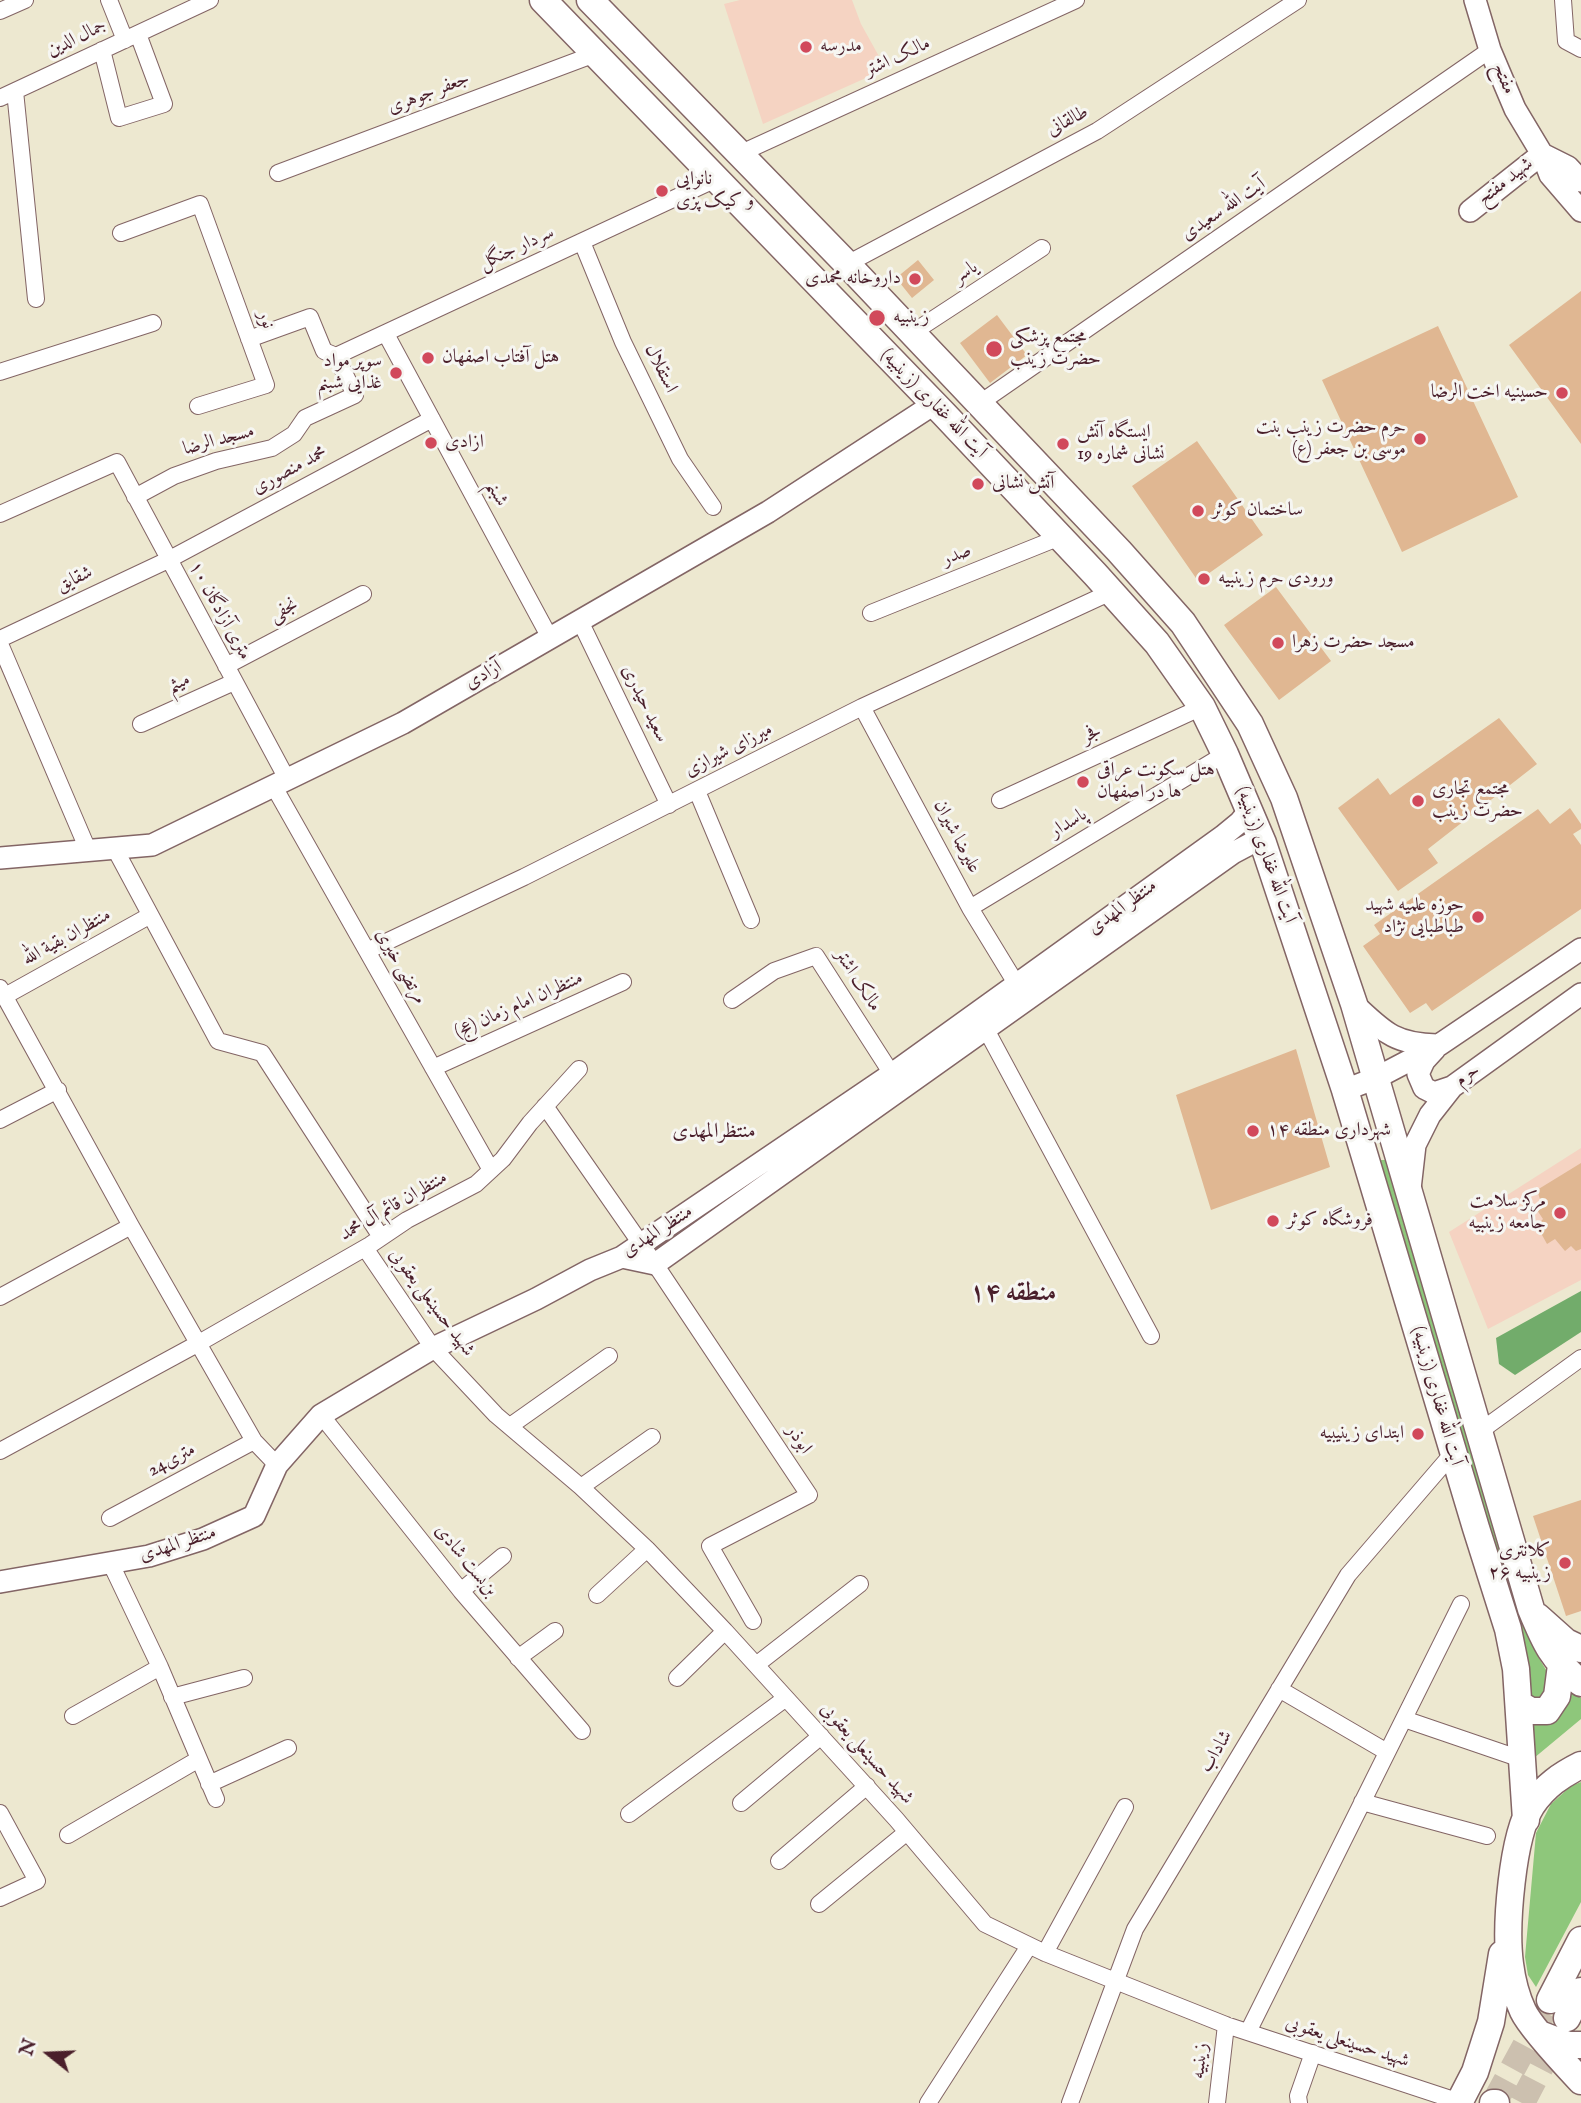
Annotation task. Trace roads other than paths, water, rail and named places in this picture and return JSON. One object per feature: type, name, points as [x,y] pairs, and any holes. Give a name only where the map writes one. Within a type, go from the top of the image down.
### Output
[{"type":"main road","name":"آیت الله غفاری (زینبیه)","points":[[543,0],[1060,537],[1157,643],[1202,707],[1263,843],[1345,1090],[1508,1629],[1516,1670],[1526,1820]]},
{"type":"main road","name":"آیت الله غفاری (زینبیه)","points":[[591,0],[854,271],[1119,551],[1183,623],[1250,724],[1284,798],[1354,1004],[1531,1609],[1566,1642],[1571,1657]]},
{"type":"main road","points":[[793,258],[817,234]]},
{"type":"main road","points":[[836,302],[854,271]]},
{"type":"main road","points":[[1519,1704],[1531,1711],[1547,1711],[1557,1696],[1571,1657]]},
{"type":"main road","points":[[1571,1657],[1581,1683]]},
{"type":"main road","points":[[1460,2103],[1475,2072],[1491,2022],[1517,1849],[1526,1820],[1531,1806],[1581,1748]]},
{"type":"main road","points":[[1548,1786],[1558,1777],[1581,1765]]},
{"type":"main road","points":[[1509,1904],[1509,1963],[1524,2014],[1581,2081]]},
{"type":"main road","points":[[1581,1940],[1558,2009],[1581,1991]]},
{"type":"main road","points":[[1542,2035],[1568,2045],[1581,2046]]},
{"type":"street","points":[[0,11],[25,0]]},
{"type":"street","points":[[102,50],[119,118],[164,104],[132,37],[109,0]]},
{"type":"street","name":"جمال الدین","points":[[0,98],[210,0]]},
{"type":"street","name":"مالک اشتر","points":[[739,153],[1076,0]]},
{"type":"street","name":"طالقانی","points":[[854,271],[1097,131],[1298,0]]},
{"type":"street","name":"مفتح","points":[[1475,0],[1490,50],[1515,108],[1542,153],[1550,175],[1581,211]]},
{"type":"street","points":[[1563,0],[1566,41],[1581,50]]},
{"type":"street","name":"آیت الله سعیدی","points":[[980,403],[1490,50]]},
{"type":"street","name":"جعفر جوهری","points":[[278,173],[595,54]]},
{"type":"street","points":[[15,91],[36,299]]},
{"type":"street","points":[[1542,153],[1569,167],[1581,181]]},
{"type":"street","name":"شهید مفتح","points":[[1470,211],[1542,153]]},
{"type":"street","name":"سردار جنگل","points":[[336,356],[716,179]]},
{"type":"street","name":"نور","points":[[121,233],[200,204],[266,385],[198,406]]},
{"type":"street","name":"استقلال","points":[[582,242],[623,342],[680,459],[713,507]]},
{"type":"street","name":"یاسر","points":[[912,333],[1042,248]]},
{"type":"street","name":"مسجد الرضا","points":[[135,497],[195,468],[272,449],[294,434],[305,418],[355,394],[336,356],[324,351],[310,317],[249,339]]},
{"type":"street","points":[[0,372],[153,323]]},
{"type":"street","name":"شبنم","points":[[386,334],[550,638]]},
{"type":"street","name":"آزادی","points":[[0,858],[152,845],[403,723],[768,512],[934,404]]},
{"type":"street","name":"محمد منصوری","points":[[168,560],[432,419]]},
{"type":"street","name":"۱۰ متری آزادگان","points":[[0,514],[117,462],[226,666],[280,782]]},
{"type":"street","name":"صدر","points":[[871,613],[1060,537]]},
{"type":"street","name":"شقایق","points":[[0,639],[168,560]]},
{"type":"street","name":"میرزای شیرازی","points":[[367,951],[524,877],[862,707],[1111,592]]},
{"type":"street","name":"نجفی","points":[[226,666],[363,594]]},
{"type":"street","name":"سعید حیدری","points":[[580,621],[669,805]]},
{"type":"street","points":[[0,644],[88,850]]},
{"type":"street","name":"میثم","points":[[141,724],[234,682]]},
{"type":"street","name":"علیرضا شیران","points":[[862,707],[970,908],[1017,985]]},
{"type":"street","name":"فجر","points":[[1000,800],[1202,707]]},
{"type":"street","name":"پاسدار","points":[[970,908],[1225,754]]},
{"type":"street","name":"مرتضی خیری","points":[[280,782],[367,951],[491,1170]]},
{"type":"street","points":[[698,791],[751,920]]},
{"type":"street","name":"منتظر المهدی","points":[[0,1583],[149,1556],[203,1539],[254,1516],[277,1465],[321,1415],[433,1348],[536,1300],[590,1270],[622,1257],[897,1081],[981,1021],[1017,985],[1228,844],[1250,810]]},
{"type":"street","points":[[1151,1336],[981,1021],[1228,844],[1263,843]]},
{"type":"street","points":[[116,849],[149,916],[218,1041],[262,1054],[381,1237]]},
{"type":"street","name":"منتظران بقیة الله","points":[[3,992],[149,916]]},
{"type":"street","points":[[1345,1090],[1439,1045],[1581,949]]},
{"type":"street","name":"مالک اشتر","points":[[732,1000],[774,971],[816,956],[897,1081]]},
{"type":"street","name":"منتظران امام زمان (عج)","points":[[433,1068],[623,982]]},
{"type":"street","points":[[3,992],[131,1226],[254,1441],[277,1465]]},
{"type":"street","name":"حرم","points":[[1409,1195],[1415,1144],[1430,1115],[1451,1087],[1581,995]]},
{"type":"street","points":[[1354,1004],[1386,1034],[1413,1044],[1439,1045]]},
{"type":"street","points":[[1439,1045],[1424,1060],[1418,1074],[1424,1088],[1434,1093],[1451,1087]]},
{"type":"street","name":"منتظران قائم آل محمد","points":[[0,1451],[199,1343],[365,1248],[407,1220],[476,1184],[503,1159],[545,1105],[579,1069]]},
{"type":"street","points":[[622,1257],[655,1264],[897,1081]]},
{"type":"street","points":[[0,1120],[58,1090]]},
{"type":"street","name":"ابوذر","points":[[545,1105],[809,1495],[710,1546],[753,1621]]},
{"type":"street","points":[[0,1297],[131,1226]]},
{"type":"street","name":"شهید حسینعلی یعقوبی","points":[[365,1248],[433,1348],[496,1415],[581,1487],[647,1549],[867,1786],[985,1924],[1045,1953],[1226,2025],[1460,2103]]},
{"type":"street","points":[[510,1426],[609,1356]]},
{"type":"street","points":[[1479,1432],[1581,1358]]},
{"type":"street","name":"بن‌بست شادی","points":[[321,1415],[461,1591],[582,1731]]},
{"type":"street","points":[[581,1487],[652,1437]]},
{"type":"street","name":"24متری","points":[[110,1518],[254,1441]]},
{"type":"street","name":"شاداب","points":[[1070,2103],[1135,1929],[1348,1575],[1453,1453]]},
{"type":"street","points":[[597,1595],[647,1549]]},
{"type":"street","points":[[461,1591],[503,1556]]},
{"type":"street","points":[[111,1564],[160,1667],[213,1792],[288,1748]]},
{"type":"street","points":[[757,1665],[860,1584]]},
{"type":"street","points":[[1248,2032],[1461,1604]]},
{"type":"street","points":[[518,1658],[555,1631]]},
{"type":"street","points":[[677,1678],[725,1631]]},
{"type":"street","points":[[73,1716],[160,1667]]},
{"type":"street","points":[[172,1697],[244,1678]]},
{"type":"street","points":[[1279,1689],[1387,1752]]},
{"type":"street","points":[[629,1814],[786,1698]]},
{"type":"street","points":[[1404,1718],[1521,1759]]},
{"type":"street","points":[[741,1804],[821,1737]]},
{"type":"street","points":[[68,1835],[199,1759]]},
{"type":"street","points":[[779,1861],[867,1786]]},
{"type":"street","points":[[1362,1802],[1487,1836]]},
{"type":"street","points":[[1045,1953],[1125,1807]]},
{"type":"street","points":[[0,1812],[5,1832],[37,1881],[0,1898]]},
{"type":"street","points":[[819,1904],[907,1832]]},
{"type":"street","points":[[928,2103],[1029,1946]]},
{"type":"street","name":"زینبیه","points":[[1217,2103],[1226,2025]]},
{"type":"street","points":[[1298,2103],[1313,2053]]},
{"type":"tunnel","points":[[1494,2103],[1550,2000]]},
{"type":"tunnel","points":[[1522,2103],[1560,2030]]},
{"type":"place","name":"مدرسه","points":[[806,47]]},
{"type":"place","name":"نانوایی و کیک پزی","points":[[662,191]]},
{"type":"place","name":"داروخانه محمدی","points":[[915,279]]},
{"type":"place","name":"زینبیه","points":[[877,318]]},
{"type":"place","name":"مجتمع پزشکی حضرت زینب","points":[[994,349]]},
{"type":"place","name":"هتل آفتاب اصفهان","points":[[428,358]]},
{"type":"place","name":"سوپر مواد غذایی شبنم","points":[[396,373]]},
{"type":"place","name":"حسینیه اخت الرضا","points":[[1562,393]]},
{"type":"place","name":"حرم حضرت زینب بنت موسی بن جعفر (ع)","points":[[1420,439]]},
{"type":"place","name":"ازادی","points":[[431,443]]},
{"type":"place","name":"ایستگاه آتش نشانی شماره 19","points":[[1063,444]]},
{"type":"place","name":"آتش نشانی","points":[[978,484]]},
{"type":"place","name":"ساختمان کوثر","points":[[1198,511]]},
{"type":"place","name":"ورودی حرم زینبیه","points":[[1204,579]]},
{"type":"place","name":"مسجد حضرت زهرا","points":[[1278,643]]},
{"type":"place","name":"هتل سکونت عراقی ها در اصفهان","points":[[1083,782]]},
{"type":"place","name":"مجتمع تجاری حضرت زینب","points":[[1418,801]]},
{"type":"place","name":"حوزه علمیه شهید طباطبایی نژاد","points":[[1478,917]]},
{"type":"place","name":"شهرداری منطقه ۱۴","points":[[1253,1131]]},
{"type":"place","name":"مرکز سلامت جامعه زینبیه","points":[[1560,1213]]},
{"type":"place","name":"فروشگاه کوثر","points":[[1273,1221]]},
{"type":"place","name":"ابتدای زینیبیه","points":[[1418,1434]]},
{"type":"place","name":"کلانتری ۲۶ زینبیه","points":[[1565,1563]]},
{"type":"district","name":"منتظرالمهدی","points":[[714,1133]]},
{"type":"district","name":"منطقه ۱۴","points":[[1013,1295]]}]
